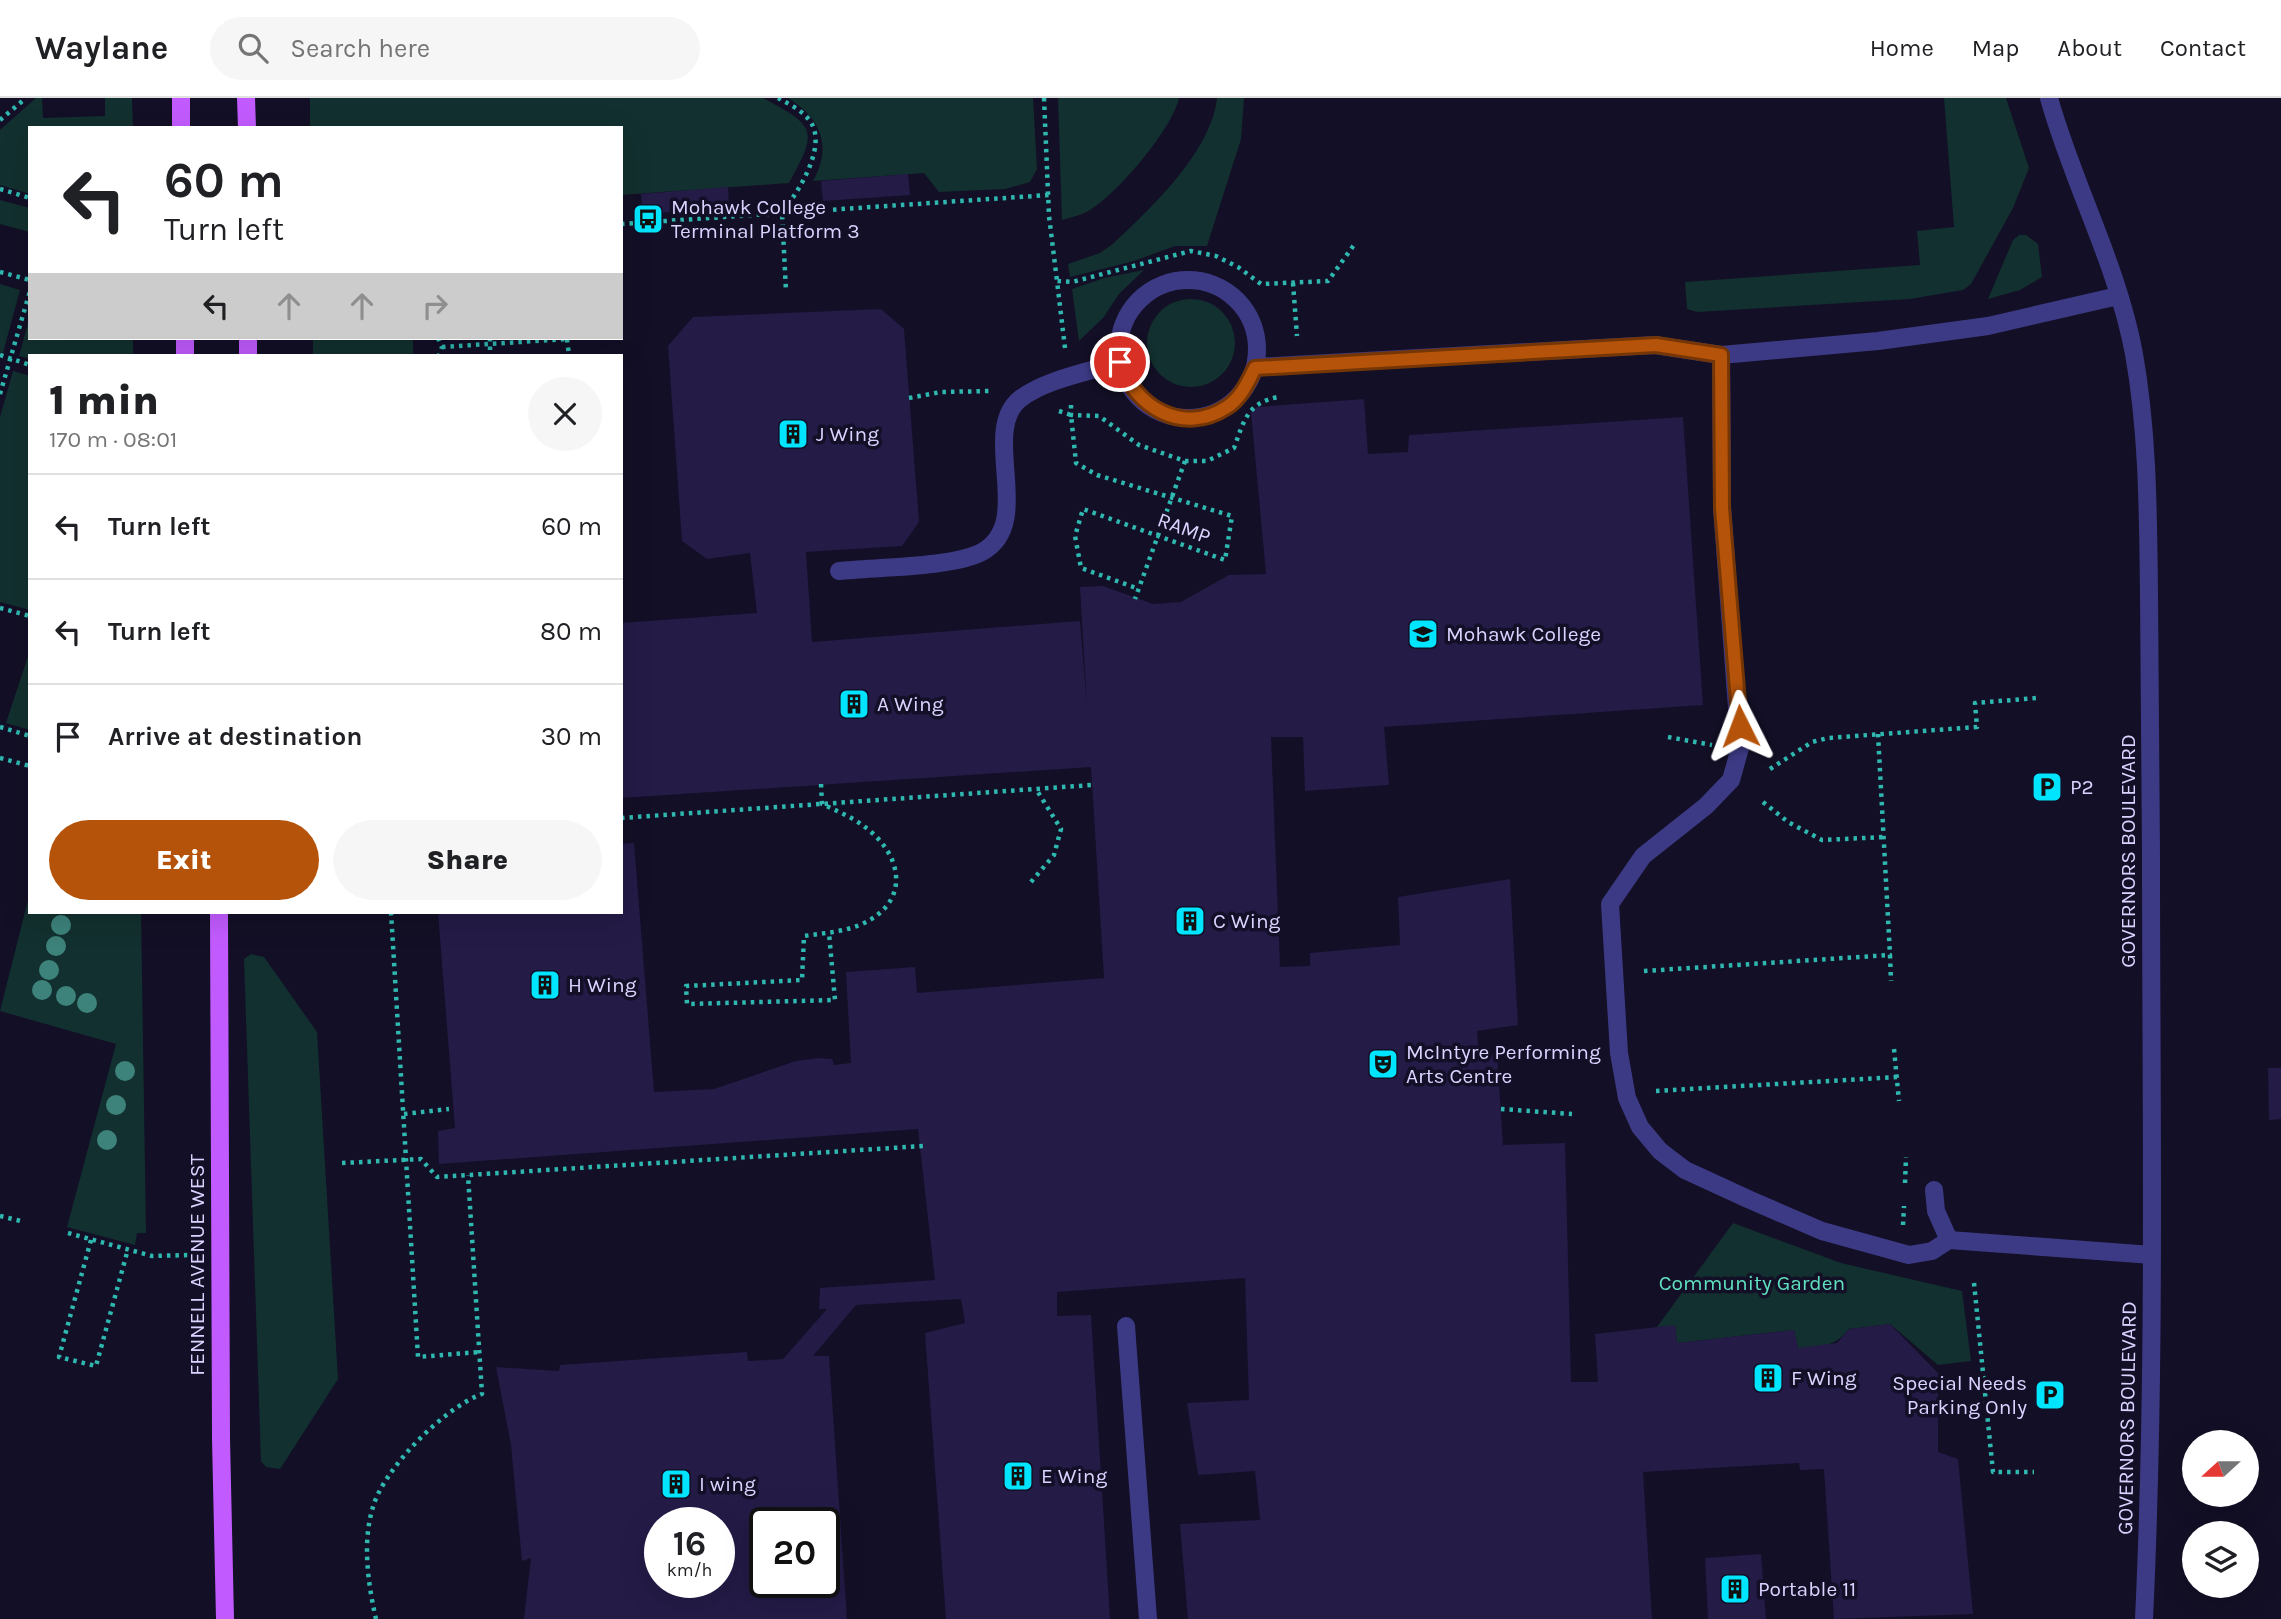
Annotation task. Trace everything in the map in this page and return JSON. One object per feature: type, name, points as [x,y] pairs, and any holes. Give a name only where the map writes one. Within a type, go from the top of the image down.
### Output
[{"type":"main road","points":[[181,98],[181,126]]},
{"type":"main road","points":[[246,98],[247,126]]},
{"type":"main road","name":"FENNELL AVENUE WEST","points":[[219,914],[225,1619]]},
{"type":"street","name":"GOVERNORS BOULEVARD","points":[[2049,98],[2062,144],[2118,296],[2133,349],[2143,417],[2148,507],[2152,1255],[2149,1515],[2144,1619]]},
{"type":"street","points":[[1195,279],[1218,286],[1237,300],[1251,320],[1257,343],[1255,368],[1245,389],[1228,407],[1206,416],[1182,419],[1158,412],[1138,398],[1125,378],[1120,362],[1121,331],[1131,309],[1148,292],[1170,282],[1195,279]]},
{"type":"street","points":[[1255,368],[1656,345],[1721,355],[1878,341],[1988,326],[2118,296]]},
{"type":"street","points":[[1721,355],[1722,508],[1740,748],[1731,780],[1706,806],[1643,856],[1609,904],[1619,1053],[1627,1098],[1640,1127],[1660,1152],[1685,1170],[1822,1231],[1909,1255],[1932,1251],[1950,1240],[2152,1255]]},
{"type":"street","points":[[839,571],[956,560],[983,551],[1002,532],[1007,494],[1004,431],[1010,410],[1021,399],[1040,388],[1120,362]]},
{"type":"street","points":[[1934,1190],[1936,1211],[1950,1240]]},
{"type":"street","points":[[1126,1326],[1148,1619]]},
{"type":"path","points":[[0,120],[26,98]]},
{"type":"path","points":[[778,98],[797,108],[810,121],[815,132],[815,149],[793,198],[782,212],[786,291]]},
{"type":"path","points":[[1044,98],[1057,281]]},
{"type":"path","points":[[0,189],[28,197]]},
{"type":"path","points":[[623,224],[1049,195]]},
{"type":"path","points":[[1151,261],[1191,251],[1216,256],[1238,267],[1261,284],[1328,281],[1354,245]]},
{"type":"path","points":[[0,272],[28,279]]},
{"type":"path","points":[[0,394],[28,298]]},
{"type":"path","points":[[439,340],[442,347],[439,354]]},
{"type":"path","points":[[490,340],[490,354]]},
{"type":"path","points":[[442,347],[491,346],[548,340]]},
{"type":"path","points":[[0,355],[28,364]]},
{"type":"path","name":"RAMP","points":[[1071,415],[1076,463],[1097,475],[1232,516],[1225,560],[1083,509],[1074,536],[1081,568],[1139,589]]},
{"type":"path","points":[[1135,598],[1181,470]]},
{"type":"path","points":[[0,608],[28,615]]},
{"type":"path","points":[[1770,769],[1812,742],[1977,727],[1975,703],[2036,698]]},
{"type":"path","points":[[0,727],[28,735]]},
{"type":"path","points":[[1878,734],[1891,981]]},
{"type":"path","points":[[1668,737],[1713,745]]},
{"type":"path","points":[[0,758],[28,765]]},
{"type":"path","points":[[821,785],[822,804]]},
{"type":"path","points":[[623,818],[1092,785]]},
{"type":"path","points":[[1031,881],[1054,856],[1061,829],[1036,789]]},
{"type":"path","points":[[1763,802],[1788,822],[1822,840],[1884,837]]},
{"type":"path","points":[[822,804],[867,828],[884,846],[898,879],[894,895],[884,908],[864,923],[829,933],[804,936],[802,980],[686,986],[687,1004],[835,1000],[829,933]]},
{"type":"path","points":[[391,914],[418,1357],[479,1352]]},
{"type":"path","points":[[1644,971],[1890,955]]},
{"type":"path","points":[[1894,1049],[1899,1101]]},
{"type":"path","points":[[1653,1091],[1897,1077]]},
{"type":"path","points":[[404,1114],[449,1109]]},
{"type":"path","points":[[1501,1109],[1572,1114]]},
{"type":"path","points":[[342,1163],[422,1159],[437,1177],[923,1146]]},
{"type":"path","points":[[376,1619],[371,1597],[367,1545],[373,1506],[393,1472],[439,1419],[469,1398],[482,1394],[468,1175]]},
{"type":"path","points":[[0,1216],[21,1222]]},
{"type":"path","points":[[68,1233],[152,1256],[220,1254]]},
{"type":"path","points":[[91,1240],[59,1356],[96,1366],[128,1250]]},
{"type":"path","points":[[1974,1283],[1993,1472],[2035,1472]]},
{"type":"green space","points":[[36,98],[42,98],[43,118],[105,116],[105,98],[132,98],[133,126],[28,126],[28,193],[0,185],[0,130]]},
{"type":"green space","points":[[310,98],[763,98],[802,123],[808,140],[789,183],[623,195],[623,126],[310,126]]},
{"type":"green space","points":[[788,98],[1033,98],[1037,169],[1030,182],[1005,189],[939,192],[924,173],[813,181],[822,156],[820,134],[808,114]]},
{"type":"green space","points":[[1058,98],[1179,98],[1166,126],[1128,177],[1088,211],[1062,220]]},
{"type":"green space","points":[[1217,98],[1244,98],[1241,139],[1207,246],[1175,246],[1134,261],[1070,277],[1068,264],[1100,253],[1114,243],[1178,177],[1204,138]]},
{"type":"green space","points":[[1944,98],[2006,98],[2029,168],[2013,208],[1971,284],[1963,290],[1910,299],[1697,312],[1687,309],[1685,282],[1920,265],[1917,231],[1954,227]]},
{"type":"green space","points":[[0,200],[28,207],[28,231],[0,224]]},
{"type":"green space","points":[[2019,235],[2026,235],[2038,244],[2042,277],[2020,290],[1988,299],[2013,240]]},
{"type":"green space","points":[[1144,270],[1119,294],[1103,318],[1079,341],[1072,289],[1104,278]]},
{"type":"green space","points":[[0,284],[20,290],[3,353],[0,352]]},
{"type":"green space","points":[[1191,299],[1216,306],[1228,318],[1235,343],[1228,368],[1216,380],[1191,387],[1166,380],[1154,368],[1147,343],[1154,318],[1166,306]]},
{"type":"green space","points":[[28,323],[28,340],[133,340],[133,354],[28,354],[28,358],[19,356]]},
{"type":"green space","points":[[313,340],[413,340],[413,354],[313,354]]},
{"type":"green space","points":[[13,371],[28,375],[28,609],[0,602],[0,417]]},
{"type":"green space","points":[[28,656],[28,729],[6,723]]},
{"type":"green space","points":[[28,900],[28,914],[141,914],[146,1233],[137,1233],[135,1245],[67,1227],[116,1044],[0,1011]]},
{"type":"green space","points":[[251,954],[264,957],[317,1032],[338,1379],[280,1469],[266,1467],[261,1461],[244,959]]},
{"type":"green space","name":"Community Garden","points":[[1733,1223],[1841,1263],[1962,1291],[1971,1361],[1938,1365],[1890,1324],[1849,1329],[1833,1343],[1813,1348],[1798,1348],[1794,1330],[1677,1343],[1675,1326],[1657,1327]]},
{"type":"building","points":[[908,174],[910,195],[823,201],[821,181]]},
{"type":"building","points":[[728,187],[729,208],[643,214],[641,194]]},
{"type":"building","points":[[881,309],[904,329],[919,522],[902,546],[806,552],[812,642],[1080,621],[1087,707],[1080,587],[1103,586],[1153,604],[1181,602],[1229,575],[1266,574],[1251,412],[1257,407],[1364,399],[1368,454],[1408,452],[1409,435],[1683,417],[1703,705],[1384,727],[1389,785],[1305,791],[1303,737],[1271,737],[1280,967],[1310,966],[1310,953],[1400,945],[1398,897],[1510,879],[1518,1025],[1477,1031],[1479,1056],[1497,1054],[1503,1145],[1565,1143],[1571,1382],[1598,1382],[1595,1334],[1675,1325],[1677,1343],[1794,1330],[1798,1348],[1837,1343],[1849,1329],[1890,1324],[1938,1373],[1938,1452],[1958,1459],[1973,1614],[1834,1619],[1824,1469],[1800,1470],[1799,1463],[1643,1472],[1652,1619],[1188,1619],[1180,1524],[1260,1520],[1255,1471],[1198,1475],[1187,1403],[1249,1400],[1245,1278],[1057,1292],[1057,1316],[1091,1315],[1110,1619],[946,1619],[925,1333],[965,1323],[961,1299],[856,1305],[813,1356],[829,1356],[839,1507],[749,1507],[749,1598],[840,1598],[840,1517],[847,1619],[524,1619],[531,1558],[522,1561],[511,1445],[496,1367],[559,1371],[560,1365],[747,1352],[748,1361],[783,1359],[827,1309],[819,1309],[820,1288],[935,1280],[918,1129],[439,1164],[438,1131],[455,1128],[438,914],[623,914],[623,844],[634,843],[654,1092],[714,1089],[796,1061],[818,1058],[832,1059],[834,1065],[851,1063],[846,972],[915,967],[917,993],[1104,978],[1091,767],[623,798],[623,623],[757,613],[750,553],[707,559],[682,541],[668,346],[693,317]]},
{"type":"building","points":[[2268,1068],[2281,1068],[2281,1119],[2269,1120]]},
{"type":"building","name":"Portable 11","points":[[1761,1554],[1766,1619],[1708,1619],[1705,1558]]},
{"type":"place","name":"Mohawk College Terminal Platform 3","points":[[648,219]]},
{"type":"place","name":"J Wing","points":[[793,434]]},
{"type":"place","name":"Mohawk College","points":[[1423,634]]},
{"type":"place","name":"A Wing","points":[[854,704]]},
{"type":"place","name":"P2","points":[[2047,787]]},
{"type":"place","name":"C Wing","points":[[1190,921]]},
{"type":"place","name":"H Wing","points":[[545,985]]},
{"type":"place","name":"McIntyre Performing Arts Centre","points":[[1383,1064]]},
{"type":"place","name":"F Wing","points":[[1768,1378]]},
{"type":"place","name":"Special Needs Parking Only","points":[[2050,1395]]},
{"type":"place","name":"E Wing","points":[[1018,1476]]},
{"type":"place","name":"I wing","points":[[676,1484]]},
{"type":"place","name":"Portable 11","points":[[1735,1589]]},
{"type":"route","points":[[1120,362],[1125,378],[1138,398],[1158,412],[1182,419],[1206,416],[1228,407],[1245,389],[1255,368],[1656,345],[1721,355],[1722,508],[1740,726]]}]
